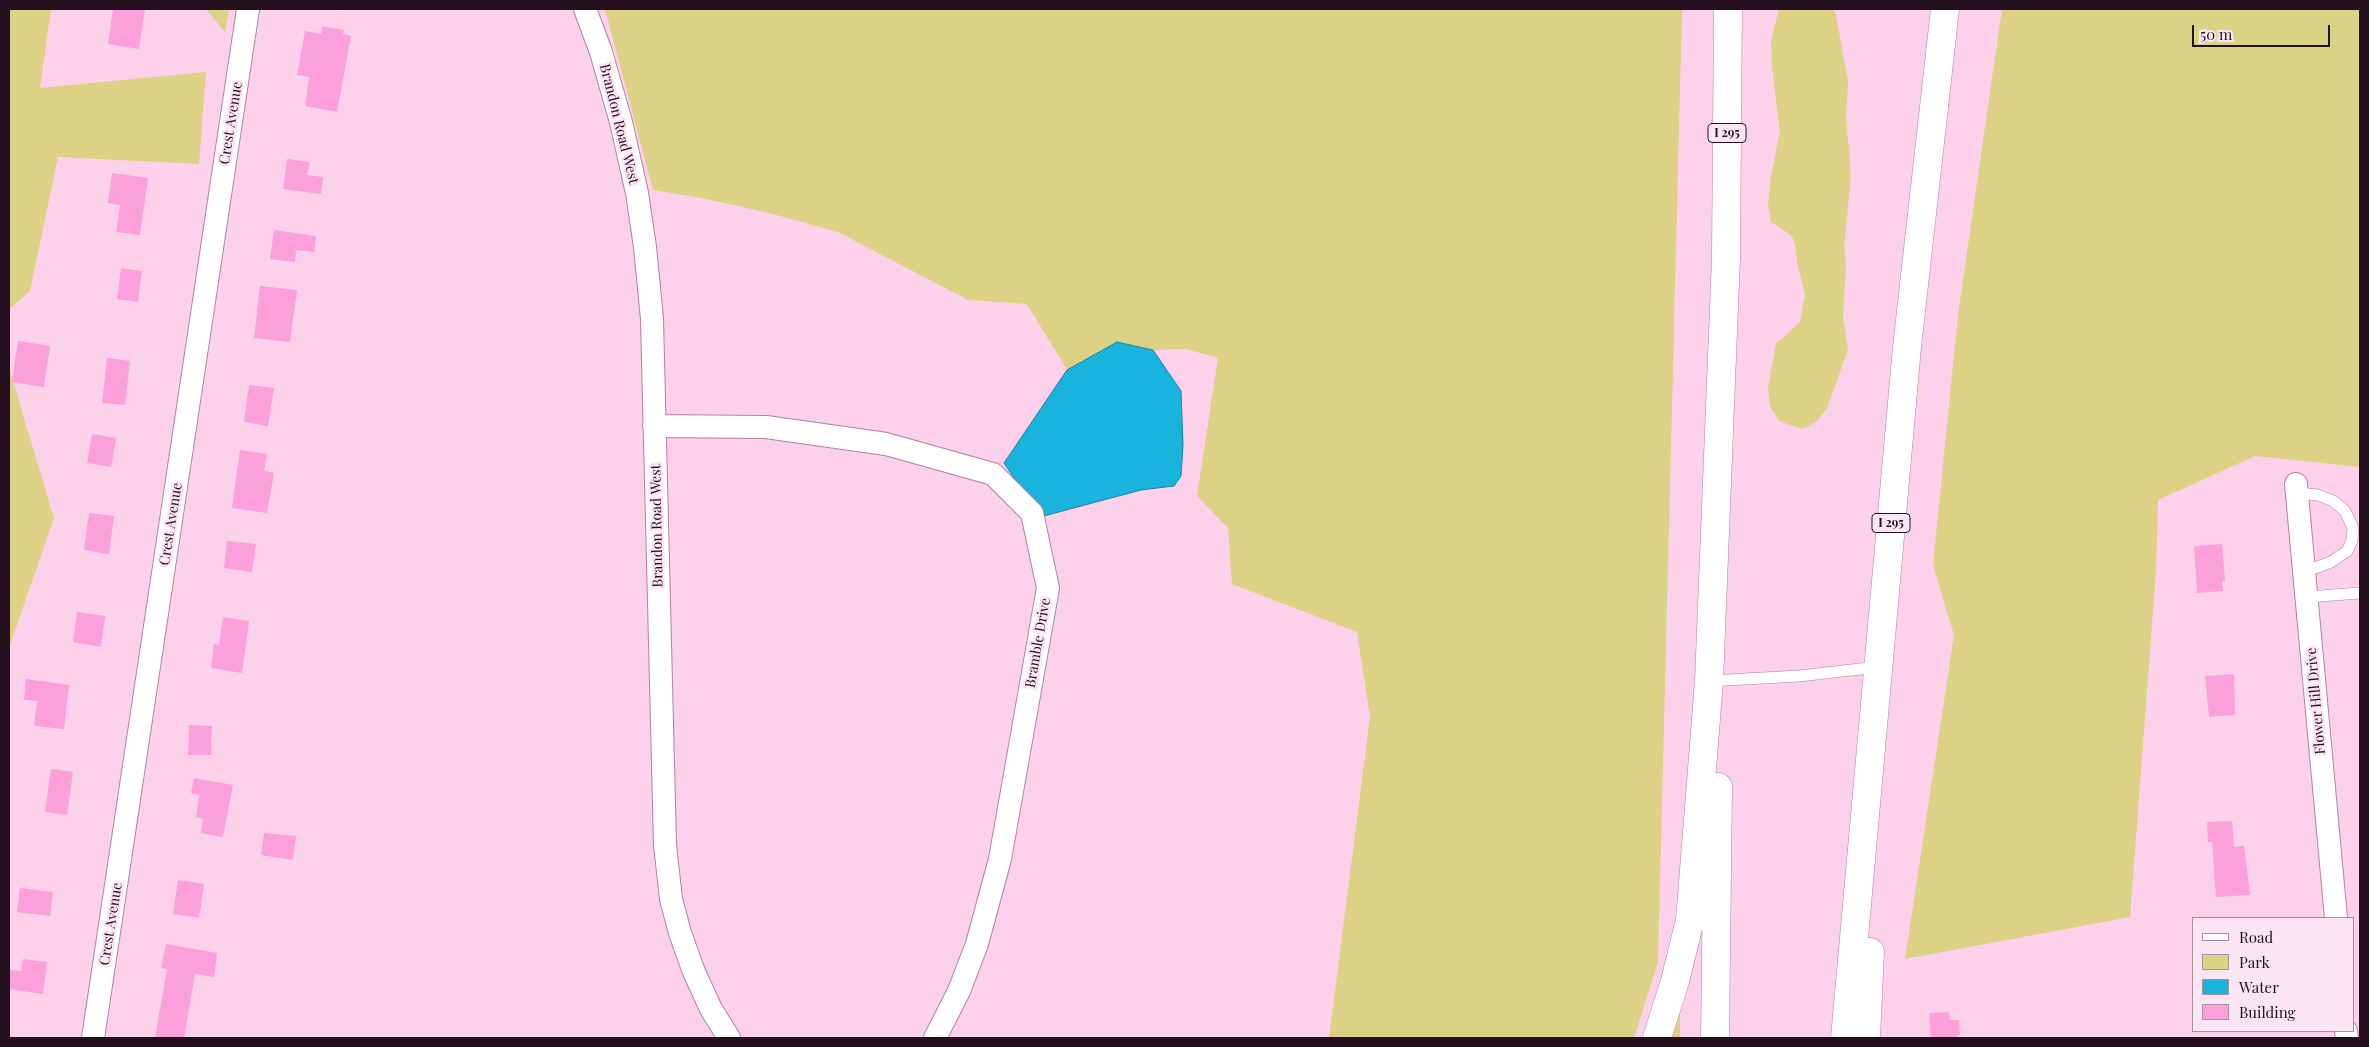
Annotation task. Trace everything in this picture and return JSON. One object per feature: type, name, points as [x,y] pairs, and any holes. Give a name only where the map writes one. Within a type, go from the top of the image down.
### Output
[{"type":"highway","name":"I 295","points":[[1715,1038],[1719,734],[1709,681],[1726,257],[1728,9]]},
{"type":"highway","name":"I 295","points":[[1845,1038],[1907,347],[1944,9]]},
{"type":"highway","points":[[1866,1038],[1894,492]]},
{"type":"highway","points":[[1657,1038],[1675,981],[1690,920],[1709,681]]},
{"type":"street","name":"Crest Avenue","points":[[93,1038],[248,9]]},
{"type":"street","name":"Brandon Road West","points":[[585,9],[601,52],[621,122],[637,193],[645,246],[652,319],[664,845],[672,899],[680,933],[694,972],[711,1010],[729,1038]]},
{"type":"street","name":"Bramble Drive","points":[[654,426],[766,427],[886,444],[993,474],[1032,513],[1048,588],[1000,859],[977,944],[959,991],[935,1038]]},
{"type":"street","name":"Flower Hill Drive","points":[[2296,488],[2336,917]]},
{"type":"lane","points":[[2296,488],[2333,501],[2345,511],[2353,528],[2352,541],[2347,551],[2331,562],[2304,572]]},
{"type":"lane","points":[[2306,597],[2360,593]]},
{"type":"lane","points":[[1709,681],[1799,676],[1878,667]]},
{"type":"green space","points":[[9,9],[51,9],[40,88],[206,72],[199,164],[58,157],[30,291],[9,309]]},
{"type":"green space","points":[[206,9],[229,9],[225,32]]},
{"type":"green space","points":[[605,9],[1682,9],[1658,962],[1634,1038],[1329,1038],[1370,717],[1357,632],[1232,584],[1228,528],[1197,496],[1218,358],[1186,349],[1153,350],[1117,342],[1067,370],[1027,304],[968,300],[838,232],[769,213],[702,198],[653,190]]},
{"type":"green space","points":[[1779,9],[1833,9],[1836,15],[1848,81],[1846,116],[1851,176],[1844,246],[1846,264],[1843,316],[1848,350],[1827,408],[1817,421],[1802,429],[1779,421],[1770,406],[1768,388],[1776,344],[1800,322],[1805,295],[1797,262],[1795,243],[1791,235],[1771,222],[1768,205],[1771,177],[1780,131],[1772,68],[1771,41]]},
{"type":"green space","points":[[2002,9],[2360,9],[2360,467],[2255,456],[2158,500],[2156,571],[2130,917],[1905,959],[1954,635],[1933,565],[1958,315]]},
{"type":"green space","points":[[9,368],[54,518],[9,648]]},
{"type":"green space","points":[[1680,1006],[1680,1038],[1669,1038]]},
{"type":"water","points":[[1117,342],[1153,350],[1181,391],[1183,445],[1181,476],[1174,486],[1141,490],[1040,517],[1004,463],[1067,370]]},
{"type":"building","points":[[113,9],[145,9],[139,49],[108,44]]},
{"type":"building","points":[[322,26],[344,30],[343,34],[351,36],[337,112],[305,106],[309,77],[297,75],[305,31],[321,34]]},
{"type":"building","points":[[287,159],[310,162],[307,175],[323,177],[321,194],[283,189]]},
{"type":"building","points":[[112,173],[148,178],[140,235],[116,232],[120,205],[108,203]]},
{"type":"building","points":[[274,230],[316,236],[314,252],[296,250],[295,262],[270,259]]},
{"type":"building","points":[[121,268],[142,271],[138,302],[117,299]]},
{"type":"building","points":[[260,286],[297,290],[290,342],[254,338]]},
{"type":"building","points":[[18,341],[50,346],[44,387],[12,382]]},
{"type":"building","points":[[107,358],[130,361],[125,405],[102,403]]},
{"type":"building","points":[[249,385],[274,388],[268,426],[244,422]]},
{"type":"building","points":[[92,434],[116,438],[111,467],[87,463]]},
{"type":"building","points":[[240,450],[267,454],[264,471],[274,473],[267,513],[232,508]]},
{"type":"building","points":[[89,513],[114,516],[109,554],[84,550]]},
{"type":"building","points":[[227,541],[256,544],[252,572],[224,568]]},
{"type":"building","points":[[2222,544],[2225,581],[2222,581],[2223,591],[2197,593],[2194,546]]},
{"type":"building","points":[[77,612],[105,616],[101,647],[73,642]]},
{"type":"building","points":[[223,617],[249,621],[242,673],[211,668],[214,644],[219,645]]},
{"type":"building","points":[[2234,674],[2235,715],[2209,717],[2205,676]]},
{"type":"building","points":[[26,679],[69,685],[64,729],[34,726],[37,701],[24,700]]},
{"type":"building","points":[[189,725],[212,726],[211,755],[188,755]]},
{"type":"building","points":[[51,769],[73,772],[67,815],[45,812]]},
{"type":"building","points":[[194,778],[233,785],[223,837],[201,833],[203,819],[196,817],[199,795],[191,793]]},
{"type":"building","points":[[2232,821],[2234,847],[2244,846],[2250,895],[2216,897],[2212,842],[2208,842],[2207,822]]},
{"type":"building","points":[[264,833],[296,836],[293,860],[261,855]]},
{"type":"building","points":[[178,880],[204,884],[199,918],[173,914]]},
{"type":"building","points":[[20,888],[53,892],[50,916],[17,912]]},
{"type":"building","points":[[166,944],[217,953],[214,977],[195,974],[184,1038],[155,1038],[167,969],[161,968]]},
{"type":"building","points":[[23,959],[47,962],[43,994],[9,989],[9,970],[21,971]]},
{"type":"building","points":[[1949,1012],[1950,1020],[1959,1020],[1960,1035],[1957,1035],[1958,1038],[1931,1038],[1929,1013]]}]
